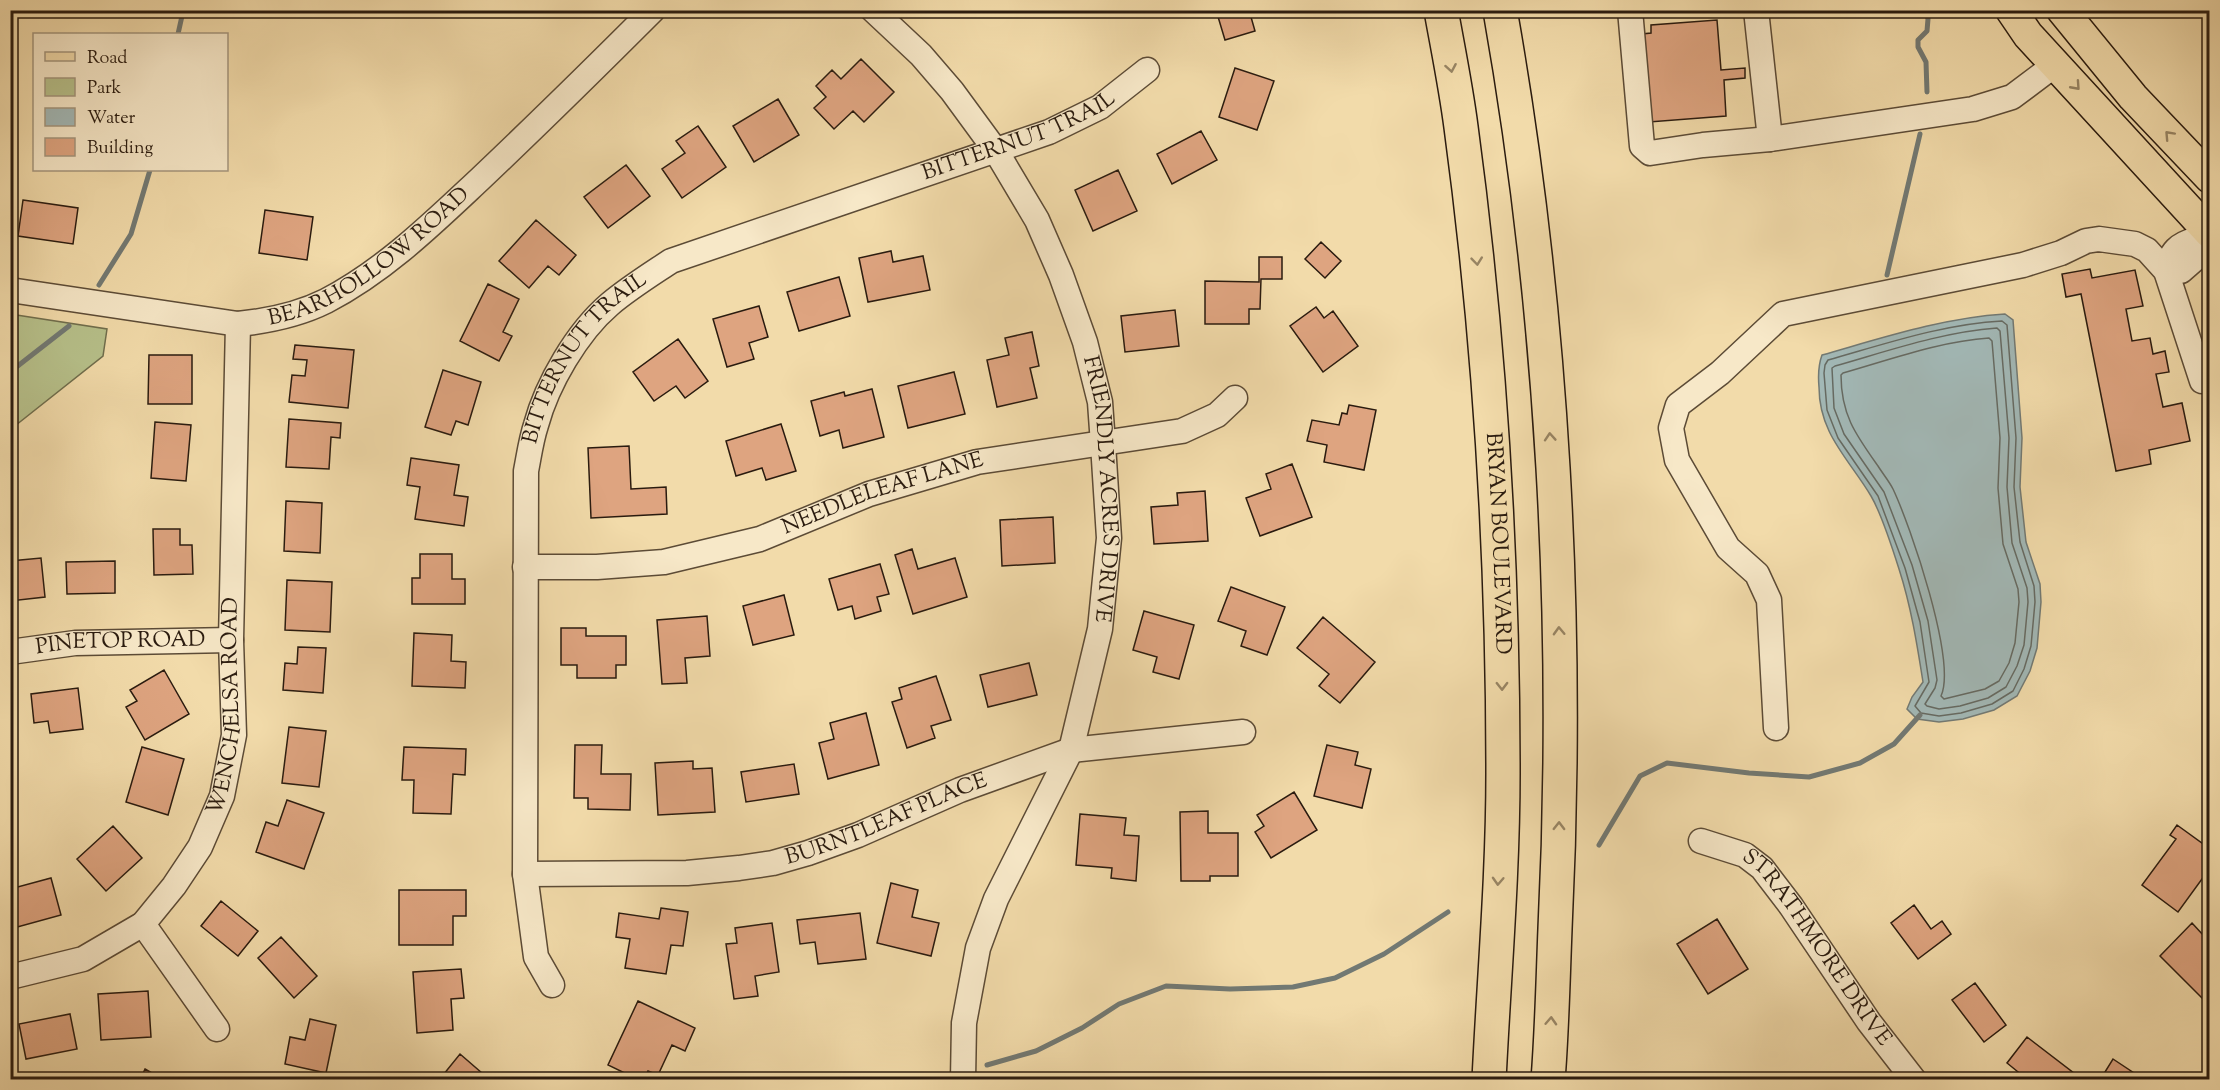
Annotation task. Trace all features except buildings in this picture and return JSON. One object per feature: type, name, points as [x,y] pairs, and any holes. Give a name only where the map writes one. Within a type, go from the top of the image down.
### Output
[{"type":"highway","name":"BRYAN BOULEVARD","points":[[1441,10],[1461,125],[1479,279],[1493,449],[1499,562],[1503,776],[1489,1080]]},
{"type":"highway","points":[[1500,10],[1525,167],[1553,472],[1560,744],[1559,850],[1548,1080]]},
{"type":"main road","points":[[2011,10],[2028,35],[2206,230]]},
{"type":"main road","points":[[2062,10],[2133,97],[2210,178]]},
{"type":"main road","points":[[2056,64],[2064,52],[2074,48],[2091,61],[2114,89],[2133,97]]},
{"type":"main road","points":[[2135,151],[2169,166],[2196,192],[2205,193],[2210,189]]},
{"type":"street","name":"BEARHOLLOW ROAD","points":[[10,290],[238,324],[292,314],[324,302],[376,272],[473,186],[653,10]]},
{"type":"street","name":"FRIENDLY ACRES DRIVE","points":[[873,10],[921,55],[952,91],[996,151],[1037,220],[1061,275],[1085,342],[1100,402],[1109,538],[1100,629],[1071,750],[996,899],[978,948],[964,1023],[963,1080]]},
{"type":"street","points":[[1630,10],[1642,146],[1650,153],[1703,145],[1770,140],[1973,109],[2012,97],[2056,64]]},
{"type":"street","points":[[1756,10],[1770,140]]},
{"type":"street","name":"BITTERNUT TRAIL","points":[[552,986],[536,957],[525,874],[526,471],[536,425],[549,390],[568,357],[588,327],[609,305],[671,261],[1049,132],[1100,107],[1147,70]]},
{"type":"street","points":[[2166,271],[2169,257],[2183,243],[2206,230]]},
{"type":"street","points":[[1776,728],[1769,600],[1757,574],[1728,548],[1677,460],[1671,428],[1678,405],[1720,373],[1783,314],[2023,265],[2061,253],[2086,241],[2099,239],[2135,244],[2147,250],[2166,271],[2202,381]]},
{"type":"street","name":"WENCHELSA ROAD","points":[[10,977],[83,959],[143,924],[174,886],[200,847],[222,796],[234,735],[231,640],[238,324]]},
{"type":"street","name":"NEEDLELEAF LANE","points":[[525,567],[597,567],[664,562],[759,538],[869,494],[977,462],[1182,432],[1217,415],[1234,398]]},
{"type":"street","name":"PINETOP ROAD","points":[[10,652],[75,643],[231,640]]},
{"type":"street","name":"BURNTLEAF PLACE","points":[[525,874],[687,873],[773,863],[858,835],[960,790],[1071,750],[1243,732]]},
{"type":"street","name":"STRATHMORE DRIVE","points":[[1701,841],[1745,855],[1762,868],[1791,906],[1869,1022],[1914,1080]]},
{"type":"street","points":[[143,924],[217,1029]]},
{"type":"green space","points":[[10,314],[107,329],[103,356],[11,429]]},
{"type":"water","points":[[2005,314],[2013,320],[2022,438],[2020,487],[2026,542],[2040,584],[2041,602],[2037,648],[2030,671],[2017,696],[1994,710],[1963,719],[1939,722],[1917,719],[1907,709],[1912,697],[1923,682],[1903,583],[1875,503],[1837,445],[1824,419],[1820,404],[1820,363],[1822,355],[1935,324]]},
{"type":"waterway","points":[[178,33],[185,10]]},
{"type":"waterway","points":[[1925,10],[1928,19],[1927,31],[1918,40],[1918,47],[1926,62],[1927,92]]},
{"type":"waterway","points":[[1887,275],[1920,134]]},
{"type":"waterway","points":[[99,285],[131,234],[150,171]]},
{"type":"waterway","points":[[10,372],[69,326]]},
{"type":"waterway","points":[[1599,845],[1640,776],[1667,763],[1749,773],[1809,777],[1860,763],[1894,744],[1920,715]]},
{"type":"waterway","points":[[987,1065],[1036,1051],[1082,1028],[1119,1004],[1166,986],[1230,989],[1293,987],[1335,978],[1384,954],[1448,912]]},
{"type":"waterway","points":[[922,1080],[940,1077]]}]
